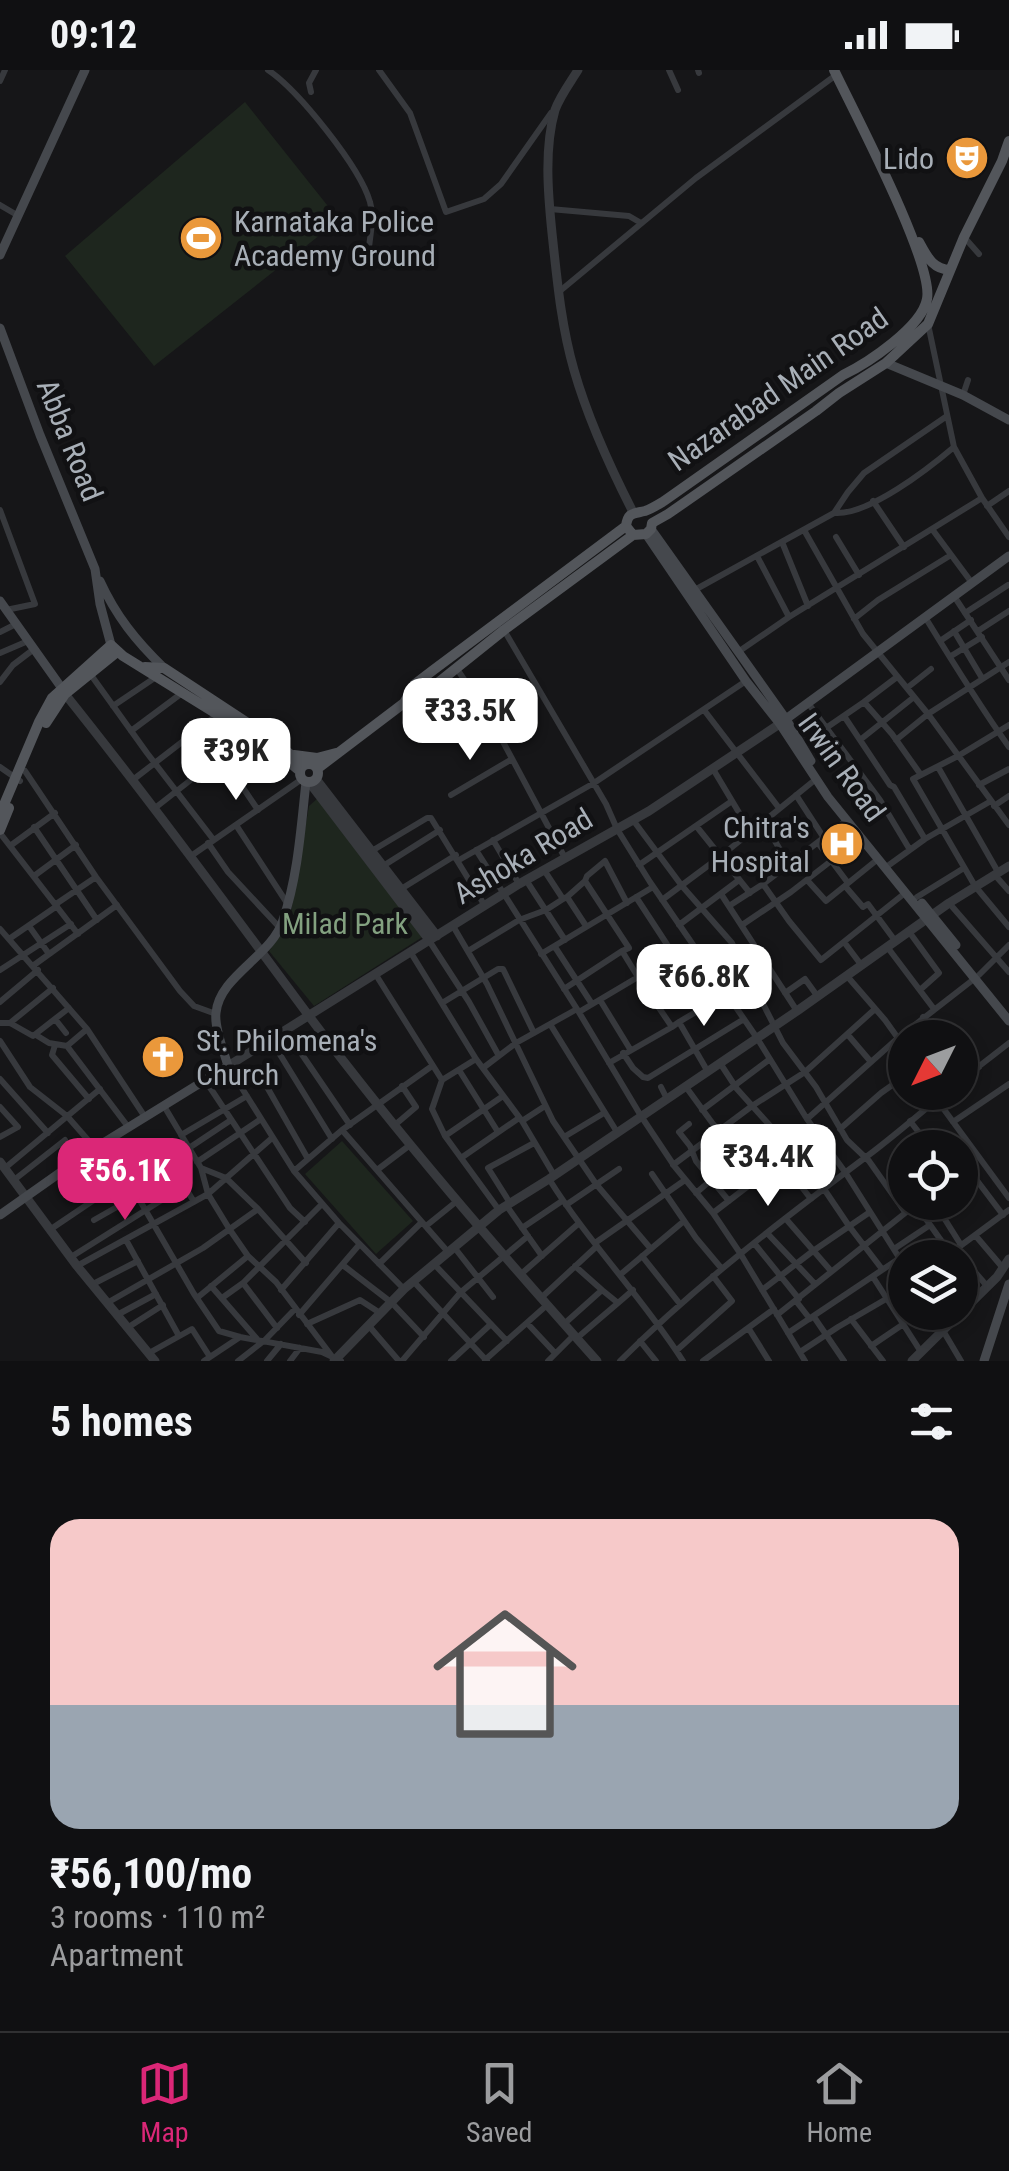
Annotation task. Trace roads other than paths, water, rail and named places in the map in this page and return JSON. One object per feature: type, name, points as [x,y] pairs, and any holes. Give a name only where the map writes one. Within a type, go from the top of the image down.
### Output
[{"type":"main road","points":[[0,255],[85,70]]},
{"type":"main road","name":"Nazarabad Main Road","points":[[638,512],[700,477],[843,375],[866,364],[912,324],[927,302],[927,282],[903,216],[838,72]]},
{"type":"main road","points":[[404,703],[415,684],[886,362],[928,324],[964,237],[1006,161],[1009,142]]},
{"type":"main road","points":[[903,216],[927,257],[938,268],[950,270]]},
{"type":"main road","name":"Abba Road","points":[[0,328],[40,435],[119,618],[160,672],[284,750],[308,775]]},
{"type":"main road","points":[[886,362],[1009,420]]},
{"type":"main road","points":[[638,512],[629,515],[641,529]]},
{"type":"main road","points":[[228,1066],[216,1014],[233,980],[264,952],[280,928],[300,840],[308,775],[404,703],[424,694],[641,529]]},
{"type":"main road","name":"Irwin Road","points":[[641,529],[738,652],[832,794],[1009,1021]]},
{"type":"main road","name":"Ashoka Road","points":[[783,722],[1009,556]]},
{"type":"main road","name":"Abba Road","points":[[95,569],[100,604],[114,649]]},
{"type":"main road","name":"Irwin Road","points":[[691,592],[746,681],[783,722],[816,779],[878,859],[912,895]]},
{"type":"main road","points":[[4,610],[63,691]]},
{"type":"main road","points":[[114,649],[139,666],[160,672],[182,693],[308,775]]},
{"type":"main road","points":[[63,691],[90,674],[114,649]]},
{"type":"main road","points":[[0,814],[63,691],[114,649]]},
{"type":"main road","points":[[284,750],[305,758],[342,752]]},
{"type":"main road","points":[[0,832],[20,776]]},
{"type":"main road","points":[[977,977],[1009,1011]]},
{"type":"main road","name":"Ashoka Road","points":[[0,1215],[96,1148],[228,1066]]},
{"type":"main road","points":[[984,1361],[1009,1284]]},
{"type":"street","points":[[0,81],[5,70]]},
{"type":"street","points":[[268,70],[299,97],[343,153],[368,195],[372,207],[368,257]]},
{"type":"street","points":[[310,92],[309,83],[316,70]]},
{"type":"street","points":[[378,70],[410,113],[446,212],[484,199],[501,184],[578,70]]},
{"type":"street","points":[[669,70],[678,90]]},
{"type":"street","points":[[559,292],[705,171],[838,72]]},
{"type":"street","points":[[556,107],[551,130],[550,209],[559,292],[574,370],[601,444],[638,512]]},
{"type":"street","points":[[0,205],[17,215]]},
{"type":"street","points":[[550,209],[629,216],[641,223]]},
{"type":"street","points":[[964,237],[978,254]]},
{"type":"street","points":[[928,324],[954,447],[1009,537]]},
{"type":"street","points":[[963,395],[968,380]]},
{"type":"street","points":[[691,592],[834,512],[864,473],[947,416]]},
{"type":"street","points":[[834,512],[846,513],[901,487],[954,447]]},
{"type":"street","points":[[987,506],[1009,491]]},
{"type":"street","points":[[738,652],[789,616],[982,498]]},
{"type":"street","points":[[873,501],[904,547]]},
{"type":"street","points":[[1,514],[35,604],[4,610]]},
{"type":"street","points":[[932,529],[972,583]]},
{"type":"street","points":[[804,530],[876,652],[928,714],[1009,825]]},
{"type":"street","points":[[836,537],[858,575]]},
{"type":"street","points":[[782,542],[808,606]]},
{"type":"street","points":[[757,556],[789,616]]},
{"type":"street","points":[[854,619],[950,556]]},
{"type":"street","points":[[940,641],[1008,585]]},
{"type":"street","points":[[954,596],[1005,664],[1009,680]]},
{"type":"street","points":[[950,656],[1009,611]]},
{"type":"street","points":[[925,617],[1009,748]]},
{"type":"street","points":[[0,632],[16,624]]},
{"type":"street","points":[[504,630],[639,865],[888,1240]]},
{"type":"street","points":[[954,631],[982,678]]},
{"type":"street","points":[[0,652],[31,645]]},
{"type":"street","points":[[0,682],[31,645]]},
{"type":"street","points":[[896,740],[928,714],[1005,664]]},
{"type":"street","points":[[457,669],[492,721],[565,858]]},
{"type":"street","points":[[907,688],[931,670]]},
{"type":"street","points":[[113,706],[160,672]]},
{"type":"street","points":[[90,674],[176,792],[228,872],[280,928]]},
{"type":"street","points":[[826,728],[897,677]]},
{"type":"street","points":[[401,889],[594,783],[746,681]]},
{"type":"street","points":[[63,691],[411,1144],[477,1227],[594,1360]]},
{"type":"street","points":[[130,730],[182,693]]},
{"type":"street","points":[[860,740],[914,697]]},
{"type":"street","points":[[864,702],[922,775]]},
{"type":"street","points":[[808,703],[880,800],[910,850]]},
{"type":"street","points":[[704,709],[779,808]]},
{"type":"street","points":[[134,779],[217,715]]},
{"type":"street","points":[[844,716],[925,838]]},
{"type":"street","name":"Ashoka Road","points":[[228,1066],[503,894],[633,820],[783,722]]},
{"type":"street","points":[[1009,724],[913,779],[975,886],[1009,927]]},
{"type":"street","points":[[156,808],[252,736]]},
{"type":"street","points":[[222,758],[258,810]]},
{"type":"street","points":[[451,795],[512,759]]},
{"type":"street","points":[[0,767],[20,776],[54,813],[117,906],[194,1006],[216,1014]]},
{"type":"street","points":[[938,767],[1009,890]]},
{"type":"street","points":[[713,769],[750,830]]},
{"type":"street","points":[[979,785],[1009,770]]},
{"type":"street","points":[[191,856],[308,775],[433,939]]},
{"type":"street","points":[[662,900],[816,779]]},
{"type":"street","points":[[796,795],[846,885],[863,907],[868,904],[934,1009]]},
{"type":"street","points":[[889,864],[942,828],[1009,796]]},
{"type":"street","points":[[639,865],[732,801]]},
{"type":"street","points":[[10,846],[54,813]]},
{"type":"street","points":[[368,853],[427,818],[433,819],[485,906]]},
{"type":"street","points":[[633,820],[682,886],[732,943],[773,1026],[840,1129],[888,1188]]},
{"type":"street","points":[[763,820],[788,863]]},
{"type":"street","points":[[729,906],[847,820]]},
{"type":"street","points":[[236,824],[288,902]]},
{"type":"street","points":[[697,827],[750,893]]},
{"type":"street","points":[[34,828],[98,920]]},
{"type":"street","points":[[383,866],[440,830]]},
{"type":"street","points":[[0,832],[78,934]]},
{"type":"street","points":[[493,840],[566,940]]},
{"type":"street","points":[[34,876],[76,844]]},
{"type":"street","points":[[476,850],[641,1116],[740,1253],[802,1356]]},
{"type":"street","points":[[368,853],[401,889],[499,1056]]},
{"type":"street","points":[[807,880],[826,901],[878,859]]},
{"type":"street","points":[[468,951],[565,898],[605,860],[627,904]]},
{"type":"street","points":[[742,925],[831,861]]},
{"type":"street","points":[[337,1361],[404,1288],[505,1206],[1009,866]]},
{"type":"street","points":[[763,884],[820,960],[876,916],[964,868]]},
{"type":"street","points":[[544,870],[586,926]]},
{"type":"street","points":[[10,939],[96,877]]},
{"type":"street","points":[[678,925],[740,880]]},
{"type":"street","points":[[564,989],[629,948],[584,882]]},
{"type":"street","points":[[542,954],[654,887]]},
{"type":"street","points":[[721,894],[797,1011]]},
{"type":"street","points":[[636,897],[670,950]]},
{"type":"street","points":[[950,903],[1009,972]]},
{"type":"street","points":[[0,1002],[49,954],[117,906]]},
{"type":"street","points":[[0,970],[71,924]]},
{"type":"street","points":[[28,926],[49,954]]},
{"type":"street","points":[[453,926],[483,978],[545,1106],[596,1184],[650,1249]]},
{"type":"street","points":[[0,929],[87,1029],[146,1117]]},
{"type":"street","points":[[910,933],[939,973],[920,990]]},
{"type":"street","points":[[844,942],[862,966]]},
{"type":"street","points":[[921,1020],[977,977],[1009,945]]},
{"type":"street","points":[[555,947],[596,1002],[633,1068],[646,1078],[744,1019]]},
{"type":"street","points":[[622,951],[708,1072]]},
{"type":"street","points":[[411,953],[476,1059],[520,1120],[578,1224],[621,1274],[684,1361]]},
{"type":"street","points":[[442,1003],[498,969],[505,971],[534,1033]]},
{"type":"street","points":[[376,975],[442,1080]]},
{"type":"street","points":[[846,976],[888,1026]]},
{"type":"street","points":[[483,1068],[516,1043],[638,978]]},
{"type":"street","points":[[785,993],[805,979],[818,996]]},
{"type":"street","points":[[10,1023],[53,988]]},
{"type":"street","points":[[609,1063],[726,994]]},
{"type":"street","points":[[0,1023],[10,1023],[30,1036],[36,1035],[69,1008]]},
{"type":"street","points":[[673,1165],[805,1072],[875,1010]]},
{"type":"street","points":[[55,1020],[66,1034]]},
{"type":"street","points":[[550,1024],[616,1132]]},
{"type":"street","points":[[36,1035],[55,1045],[67,1046],[87,1029]]},
{"type":"street","points":[[286,1030],[346,1128],[377,1170],[493,1298]]},
{"type":"street","points":[[848,1035],[871,1062]]},
{"type":"street","points":[[271,1040],[332,1139]]},
{"type":"street","points":[[0,1041],[30,1087],[67,1116],[96,1148]]},
{"type":"street","points":[[979,1067],[1009,1043]]},
{"type":"street","points":[[55,1045],[52,1055],[89,1098]]},
{"type":"street","points":[[67,1046],[129,1128]]},
{"type":"street","points":[[806,1120],[888,1047]]},
{"type":"street","points":[[476,1059],[442,1080],[432,1108],[460,1158],[505,1206],[542,1256]]},
{"type":"street","points":[[702,1110],[770,1059]]},
{"type":"street","points":[[68,1075],[80,1063]]},
{"type":"street","points":[[720,1063],[734,1085],[791,1149]]},
{"type":"street","points":[[228,1066],[294,1171],[339,1224],[404,1288]]},
{"type":"street","points":[[294,1171],[432,1066]]},
{"type":"street","points":[[458,1070],[498,1132]]},
{"type":"street","points":[[0,1079],[48,1133]]},
{"type":"street","points":[[205,1080],[290,1208],[304,1222]]},
{"type":"street","points":[[263,1080],[308,1159]]},
{"type":"street","points":[[953,1122],[1009,1084]]},
{"type":"street","points":[[396,1124],[416,1107],[402,1086]]},
{"type":"street","points":[[686,1087],[739,1154]]},
{"type":"street","points":[[661,1088],[668,1099]]},
{"type":"street","points":[[840,1129],[888,1088]]},
{"type":"street","points":[[101,1089],[2,1165],[151,1357],[192,1329],[207,1359],[240,1337]]},
{"type":"street","points":[[181,1136],[246,1096]]},
{"type":"street","points":[[445,1136],[503,1096]]},
{"type":"street","points":[[18,1126],[3,1110],[21,1102]]},
{"type":"street","points":[[164,1106],[199,1165],[208,1194],[230,1230],[337,1361]]},
{"type":"street","points":[[460,1158],[545,1106]]},
{"type":"street","points":[[620,1361],[630,1358],[658,1323],[740,1253],[923,1110]]},
{"type":"street","points":[[947,1110],[959,1130]]},
{"type":"street","points":[[564,1137],[604,1113]]},
{"type":"street","points":[[0,1137],[32,1114]]},
{"type":"street","points":[[199,1165],[261,1119]]},
{"type":"street","points":[[189,1148],[231,1120]]},
{"type":"street","points":[[910,1121],[917,1130]]},
{"type":"street","points":[[690,1124],[679,1132],[729,1201]]},
{"type":"street","points":[[696,1193],[772,1128]]},
{"type":"street","points":[[713,1213],[816,1133]]},
{"type":"street","points":[[74,1262],[126,1240],[208,1194],[272,1138]]},
{"type":"street","points":[[14,1180],[66,1140]]},
{"type":"street","points":[[106,1142],[220,1331],[322,1352],[337,1361]]},
{"type":"street","points":[[505,1206],[488,1168],[534,1143]]},
{"type":"street","points":[[377,1170],[411,1144]]},
{"type":"street","points":[[162,1148],[194,1202]]},
{"type":"street","points":[[978,1155],[1009,1198]]},
{"type":"street","points":[[780,1158],[811,1199]]},
{"type":"street","points":[[199,1165],[226,1178],[306,1263]]},
{"type":"street","points":[[522,1228],[619,1169]]},
{"type":"street","points":[[652,1174],[722,1269]]},
{"type":"street","points":[[51,1229],[128,1177]]},
{"type":"street","points":[[414,1282],[486,1360],[527,1323],[596,1244],[685,1180]]},
{"type":"street","points":[[968,1240],[1006,1213],[978,1184]]},
{"type":"street","points":[[74,1262],[184,1186]]},
{"type":"street","points":[[824,1188],[882,1269]]},
{"type":"street","points":[[94,1220],[138,1195]]},
{"type":"street","points":[[379,1264],[457,1201]]},
{"type":"street","points":[[222,1298],[322,1204]]},
{"type":"street","points":[[107,1303],[177,1264],[258,1209]]},
{"type":"street","points":[[762,1290],[870,1212]]},
{"type":"street","points":[[786,1218],[831,1271]]},
{"type":"street","points":[[704,1361],[798,1300],[895,1220]]},
{"type":"street","points":[[927,1220],[943,1240]]},
{"type":"street","points":[[621,1274],[684,1221]]},
{"type":"street","points":[[281,1290],[339,1224]]},
{"type":"street","points":[[520,1275],[578,1224]]},
{"type":"street","points":[[908,1240],[930,1225]]},
{"type":"street","points":[[767,1233],[814,1284]]},
{"type":"street","points":[[975,1235],[1006,1263],[978,1296]]},
{"type":"street","points":[[369,1326],[400,1361],[476,1277],[528,1236]]},
{"type":"street","points":[[126,1240],[179,1336]]},
{"type":"street","points":[[754,1243],[844,1361]]},
{"type":"street","points":[[238,1361],[297,1312],[360,1245]]},
{"type":"street","points":[[197,1298],[248,1256]]},
{"type":"street","points":[[642,1256],[680,1304]]},
{"type":"street","points":[[93,1284],[138,1261]]},
{"type":"street","points":[[434,1264],[507,1341]]},
{"type":"street","points":[[788,1333],[888,1265]]},
{"type":"street","points":[[344,1266],[392,1302],[424,1337]]},
{"type":"street","points":[[575,1266],[618,1303]]},
{"type":"street","points":[[676,1350],[732,1301],[713,1276]]},
{"type":"street","points":[[792,1361],[887,1297],[873,1277]]},
{"type":"street","points":[[978,1277],[988,1287]]},
{"type":"street","points":[[242,1283],[277,1328]]},
{"type":"street","points":[[211,1286],[262,1340]]},
{"type":"street","points":[[564,1324],[602,1290]]},
{"type":"street","points":[[548,1361],[633,1290]]},
{"type":"street","points":[[118,1316],[156,1294]]},
{"type":"street","points":[[307,1324],[360,1300],[381,1314]]},
{"type":"street","points":[[127,1328],[162,1305]]},
{"type":"street","points":[[851,1319],[883,1361]]},
{"type":"street","points":[[527,1323],[555,1353]]},
{"type":"street","points":[[451,1361],[491,1324]]},
{"type":"street","points":[[749,1329],[769,1361]]},
{"type":"street","points":[[871,1346],[895,1330]]},
{"type":"street","points":[[904,1330],[918,1358],[944,1332],[961,1361]]},
{"type":"street","points":[[640,1341],[656,1361]]},
{"type":"street","points":[[267,1361],[281,1344]]},
{"type":"street","points":[[290,1361],[300,1348]]},
{"type":"place","name":"Lido","points":[[967,158]]},
{"type":"place","name":"Karnataka Police Academy Ground","points":[[201,238]]},
{"type":"place","name":"Chitra's Hospital","points":[[842,844]]},
{"type":"place","name":"St. Philomena's Church","points":[[163,1057]]},
{"type":"park label","name":"Milad Park","points":[[345,923]]}]
